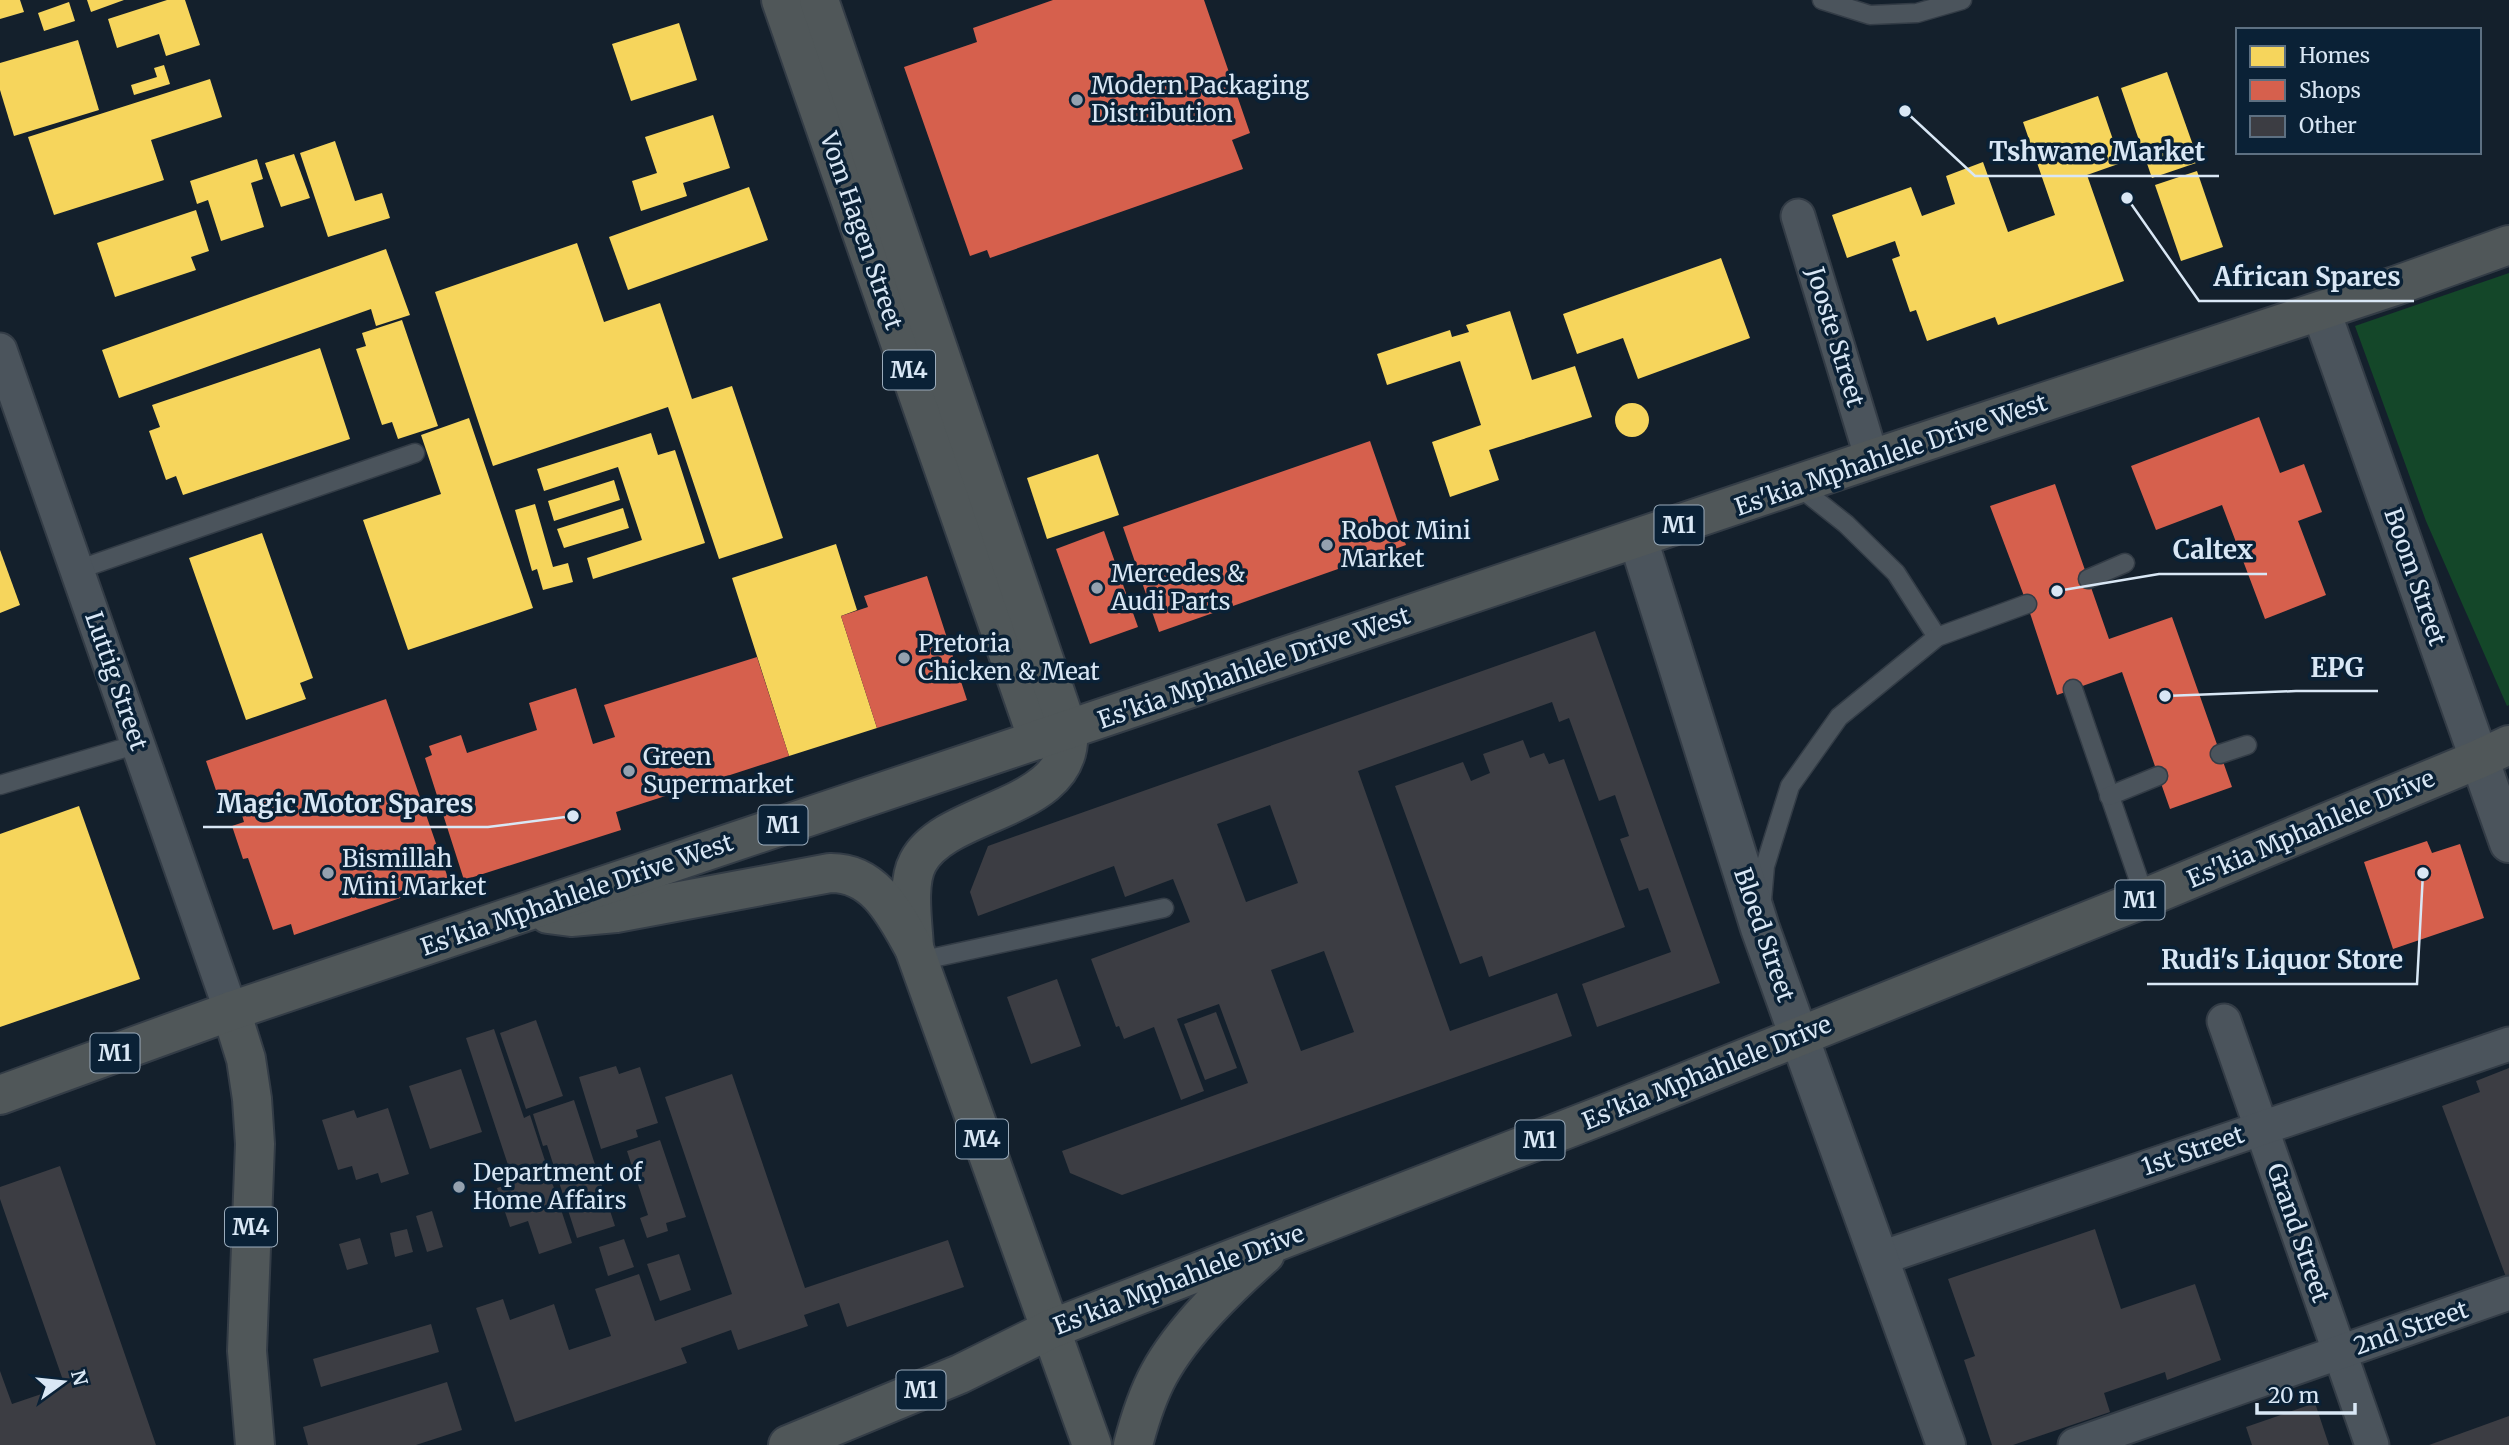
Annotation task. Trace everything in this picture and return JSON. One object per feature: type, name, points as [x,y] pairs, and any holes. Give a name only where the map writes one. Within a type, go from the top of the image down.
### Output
[{"type":"main road","name":"Vom Hagen Street","points":[[781,0],[1053,735]]},
{"type":"main road","name":"Vom Hagen Street","points":[[819,0],[1053,735]]},
{"type":"main road","points":[[2395,286],[2509,231]]},
{"type":"main road","name":"Es'kia Mphahlele Drive West","points":[[0,1095],[231,1012],[529,911],[1872,459],[2321,311],[2509,245]]},
{"type":"main road","name":"Boom Street","points":[[2321,311],[2494,752],[2509,843]]},
{"type":"main road","name":"Bloed Street","points":[[1638,539],[1760,928],[1946,1445]]},
{"type":"main road","points":[[916,955],[912,880],[917,863],[925,852],[942,838],[1025,798],[1050,779],[1067,754],[1053,735]]},
{"type":"main road","name":"Es'kia Mphahlele Drive","points":[[788,1445],[960,1374],[1051,1329],[1614,1111],[2145,898],[2494,752]]},
{"type":"main road","points":[[529,911],[571,917],[616,914],[830,873],[843,873],[870,886],[883,896],[916,955]]},
{"type":"main road","name":"M4","points":[[916,955],[1092,1445]]},
{"type":"main road","name":"M4","points":[[231,1012],[246,1059],[255,1144],[247,1351],[254,1445]]},
{"type":"main road","points":[[1133,1445],[1149,1399],[1166,1364],[1189,1332],[1215,1303],[1279,1240]]},
{"type":"street","name":"Jooste Street","points":[[1798,216],[1872,459]]},
{"type":"street","name":"Luttig Street","points":[[0,350],[231,1012]]},
{"type":"street","name":"Grand Street","points":[[2224,1021],[2372,1445]]},
{"type":"street","name":"1st Street","points":[[1878,1259],[2509,1044]]},
{"type":"street","name":"2nd Street","points":[[2075,1445],[2509,1293]]},
{"type":"lane","points":[[1822,0],[1870,15],[1917,13],[1962,0]]},
{"type":"lane","points":[[77,570],[415,453]]},
{"type":"lane","points":[[1798,486],[1846,524],[1896,573],[1937,637]]},
{"type":"lane","points":[[2088,579],[2125,563]]},
{"type":"lane","points":[[1760,928],[1765,866],[1790,786],[1839,718],[1937,637],[2027,604]]},
{"type":"lane","points":[[2073,689],[2145,898]]},
{"type":"lane","points":[[0,785],[138,744]]},
{"type":"lane","points":[[2220,754],[2247,745]]},
{"type":"lane","points":[[2109,796],[2158,776]]},
{"type":"lane","points":[[916,955],[1164,908]]},
{"type":"green space","points":[[2509,273],[2507,706],[2426,521],[2355,326]]},
{"type":"building: Homes","points":[[0,0],[20,0],[24,12],[0,19]]},
{"type":"building: Homes","points":[[87,0],[124,0],[91,12]]},
{"type":"building: Homes","points":[[167,0],[185,0],[200,45],[166,56],[159,34],[117,48],[108,19]]},
{"type":"building: Homes","points":[[69,2],[75,21],[44,31],[38,13]]},
{"type":"building: Homes","points":[[679,23],[697,80],[631,101],[612,44]]},
{"type":"building: Homes","points":[[78,40],[99,110],[14,136],[0,90],[0,63]]},
{"type":"building: Homes","points":[[164,65],[170,84],[134,95],[131,85],[157,77],[154,68]]},
{"type":"building: Homes","points":[[2167,72],[2199,162],[2152,178],[2121,88]]},
{"type":"building: Homes","points":[[210,79],[222,117],[151,140],[164,180],[54,215],[28,137]]},
{"type":"building: Homes","points":[[2098,96],[2121,163],[2087,175],[2124,281],[1998,325],[1995,317],[1927,341],[1916,310],[1910,312],[1892,259],[1900,256],[1895,241],[1847,258],[1832,215],[1911,187],[1922,216],[1955,204],[1946,176],[1983,162],[2008,232],[2055,215],[2023,122]]},
{"type":"building: Homes","points":[[713,115],[730,168],[683,183],[687,196],[641,211],[632,181],[657,173],[645,137]]},
{"type":"building: Homes","points":[[335,141],[355,201],[382,193],[390,218],[328,237],[300,153]]},
{"type":"building: Homes","points":[[294,154],[310,198],[281,207],[265,163]]},
{"type":"building: Homes","points":[[257,159],[263,179],[251,183],[264,227],[221,241],[208,200],[197,204],[190,181]]},
{"type":"building: Homes","points":[[2197,171],[2223,247],[2181,261],[2155,185]]},
{"type":"building: Homes","points":[[749,187],[768,240],[628,290],[609,237]]},
{"type":"building: Homes","points":[[196,210],[209,251],[191,257],[196,270],[115,297],[97,243]]},
{"type":"building: Homes","points":[[577,243],[604,322],[660,303],[692,399],[732,386],[783,538],[719,559],[668,407],[493,466],[435,292]]},
{"type":"building: Homes","points":[[386,249],[410,315],[376,326],[371,309],[119,398],[102,350]]},
{"type":"building: Homes","points":[[1721,258],[1750,338],[1638,379],[1623,338],[1577,354],[1563,314]]},
{"type":"building: Homes","points":[[1510,311],[1532,380],[1575,366],[1592,417],[1489,450],[1499,480],[1450,497],[1432,442],[1481,425],[1460,361],[1387,385],[1377,354],[1450,330],[1452,337],[1469,332],[1466,325]]},
{"type":"building: Homes","points":[[402,320],[438,426],[398,439],[392,422],[382,425],[356,349],[366,346],[362,333]]},
{"type":"building: Homes","points":[[320,348],[350,439],[183,495],[176,476],[166,480],[149,431],[160,427],[152,405]]},
{"type":"building: Homes","points":[[1632,403],[1644,408],[1649,420],[1644,432],[1632,437],[1620,432],[1615,420],[1620,408]]},
{"type":"building: Homes","points":[[469,418],[533,608],[408,650],[363,520],[441,494],[421,435]]},
{"type":"building: Homes","points":[[651,433],[658,455],[675,450],[705,543],[593,579],[587,558],[642,540],[618,467],[544,491],[537,469]]},
{"type":"building: Homes","points":[[1098,454],[1119,515],[1047,539],[1027,478]]},
{"type":"building: Homes","points":[[614,480],[620,500],[554,521],[548,501]]},
{"type":"building: Homes","points":[[535,504],[553,567],[568,563],[573,582],[543,590],[537,569],[532,571],[515,510]]},
{"type":"building: Homes","points":[[623,508],[629,528],[564,548],[557,529]]},
{"type":"building: Homes","points":[[262,533],[313,678],[300,683],[306,699],[246,720],[189,558]]},
{"type":"building: Homes","points":[[836,544],[857,610],[841,616],[877,728],[789,756],[732,578]]},
{"type":"building: Homes","points":[[0,550],[20,605],[0,613]]},
{"type":"building: Homes","points":[[79,806],[140,979],[0,1027],[0,834]]},
{"type":"building: Shops","name":"Modern Packaging Distribution","points":[[1053,0],[1204,0],[1250,133],[1232,140],[1243,169],[990,258],[987,250],[970,256],[904,67],[977,42],[973,28]]},
{"type":"building: Shops","points":[[2259,417],[2280,473],[2304,464],[2322,512],[2298,521],[2326,595],[2265,619],[2222,505],[2156,530],[2131,466]]},
{"type":"building: Shops","points":[[1370,441],[1406,545],[1159,632],[1123,527]]},
{"type":"building: Shops","points":[[2055,484],[2109,639],[2172,617],[2232,787],[2170,809],[2122,672],[2057,695],[2027,604],[1990,506]]},
{"type":"building: Shops","name":"Mercedes & Audi Parts","points":[[1104,531],[1138,627],[1090,644],[1056,549]]},
{"type":"building: Shops","name":"Pretoria Chicken & Meat","points":[[927,576],[967,700],[877,728],[841,616],[868,607],[864,596]]},
{"type":"building: Shops","points":[[757,657],[789,756],[616,812],[621,830],[464,880],[425,758],[432,755],[429,746],[461,735],[467,753],[537,730],[529,703],[576,688],[593,744],[615,737],[604,705]]},
{"type":"building: Shops","points":[[386,699],[449,881],[294,935],[291,924],[273,930],[248,858],[243,859],[232,826],[244,822],[239,805],[223,811],[206,761]]},
{"type":"building: Shops","points":[[2427,841],[2432,853],[2460,844],[2484,918],[2393,949],[2364,862]]},
{"type":"building: Other","points":[[1595,631],[1720,983],[1597,1027],[1582,984],[1671,952],[1648,888],[1639,891],[1620,839],[1629,836],[1615,795],[1599,801],[1569,718],[1559,722],[1552,702],[1358,771],[1450,1031],[1557,993],[1572,1036],[1122,1195],[1070,1173],[1062,1151],[1248,1083],[1219,1004],[1177,1019],[1204,1091],[1181,1100],[1154,1027],[1124,1039],[1119,1026],[1116,1027],[1091,959],[1190,922],[1173,879],[1125,897],[1114,866],[978,916],[970,892],[988,846]],"holes":[[[1270,805],[1298,883],[1246,902],[1217,824]],[[1324,951],[1354,1032],[1301,1051],[1271,970]]]},
{"type":"building: Other","points":[[1523,740],[1530,758],[1544,753],[1549,764],[1564,759],[1625,927],[1489,977],[1482,956],[1460,964],[1395,786],[1463,762],[1471,781],[1490,773],[1483,754]]},
{"type":"building: Other","points":[[1057,979],[1081,1046],[1031,1064],[1007,997]]},
{"type":"building: Other","points":[[1216,1012],[1237,1068],[1205,1080],[1184,1024]]},
{"type":"building: Other","points":[[536,1020],[563,1096],[526,1109],[500,1033]]},
{"type":"building: Other","points":[[494,1029],[524,1118],[530,1115],[572,1243],[539,1254],[528,1221],[510,1227],[497,1188],[514,1183],[466,1038]]},
{"type":"building: Other","points":[[616,1066],[619,1074],[640,1067],[658,1123],[636,1130],[638,1137],[601,1149],[579,1077]]},
{"type":"building: Other","points":[[2509,1068],[2509,1285],[2442,1106],[2480,1092],[2476,1081]]},
{"type":"building: Other","points":[[461,1069],[482,1132],[430,1149],[409,1086]]},
{"type":"building: Other","points":[[732,1074],[805,1288],[948,1240],[964,1287],[847,1327],[839,1303],[804,1315],[808,1326],[738,1350],[731,1330],[681,1348],[687,1363],[515,1422],[476,1308],[503,1299],[510,1320],[554,1304],[569,1350],[611,1336],[595,1289],[639,1274],[655,1321],[732,1294],[665,1097]]},
{"type":"building: Other","points":[[574,1100],[615,1226],[577,1238],[547,1145],[543,1146],[533,1114]]},
{"type":"building: Other","points":[[388,1108],[409,1174],[381,1183],[378,1173],[356,1180],[352,1166],[338,1170],[322,1120],[354,1110],[357,1118]]},
{"type":"building: Other","points":[[660,1140],[686,1217],[666,1223],[668,1231],[647,1238],[640,1218],[648,1215],[627,1151]]},
{"type":"building: Other","points":[[60,1166],[156,1445],[0,1445],[0,1371],[12,1404],[65,1386],[0,1199],[0,1187]]},
{"type":"building: Other","points":[[432,1211],[443,1247],[427,1252],[416,1216]]},
{"type":"building: Other","points":[[407,1229],[413,1252],[395,1257],[390,1233]]},
{"type":"building: Other","points":[[2095,1229],[2121,1309],[2195,1284],[2221,1360],[2167,1380],[2165,1372],[2104,1393],[2110,1412],[2013,1445],[1992,1445],[1964,1360],[1975,1356],[1948,1279]]},
{"type":"building: Other","points":[[360,1238],[368,1264],[347,1270],[339,1244]]},
{"type":"building: Other","points":[[624,1239],[634,1267],[608,1276],[599,1247]]},
{"type":"building: Other","points":[[679,1254],[691,1290],[660,1301],[647,1264]]},
{"type":"building: Other","points":[[431,1324],[439,1352],[321,1387],[313,1359]]},
{"type":"building: Other","points":[[447,1382],[462,1430],[416,1445],[308,1445],[303,1427]]},
{"type":"building: Other","points":[[2315,1403],[2329,1445],[2252,1445],[2246,1427]]},
{"type":"building: Other","points":[[2509,1416],[2509,1445],[2429,1445]]},
{"type":"place","name":"Modern Packaging Distribution","points":[[1077,100]]},
{"type":"place","name":"Tshwane Market","points":[[1905,111]]},
{"type":"place","name":"African Spares","points":[[2127,198]]},
{"type":"place","name":"Robot Mini Market","points":[[1327,545]]},
{"type":"place","name":"Mercedes & Audi Parts","points":[[1097,588]]},
{"type":"place","name":"Caltex","points":[[2057,591]]},
{"type":"place","name":"Pretoria Chicken & Meat","points":[[904,658]]},
{"type":"place","name":"EPG","points":[[2165,696]]},
{"type":"place","name":"Green Supermarket","points":[[629,771]]},
{"type":"place","name":"Magic Motor Spares","points":[[573,816]]},
{"type":"place","name":"Bismillah Mini Market","points":[[328,873]]},
{"type":"place","name":"Rudi's Liquor Store","points":[[2423,873]]},
{"type":"place","name":"Department of Home Affairs","points":[[459,1187]]}]
